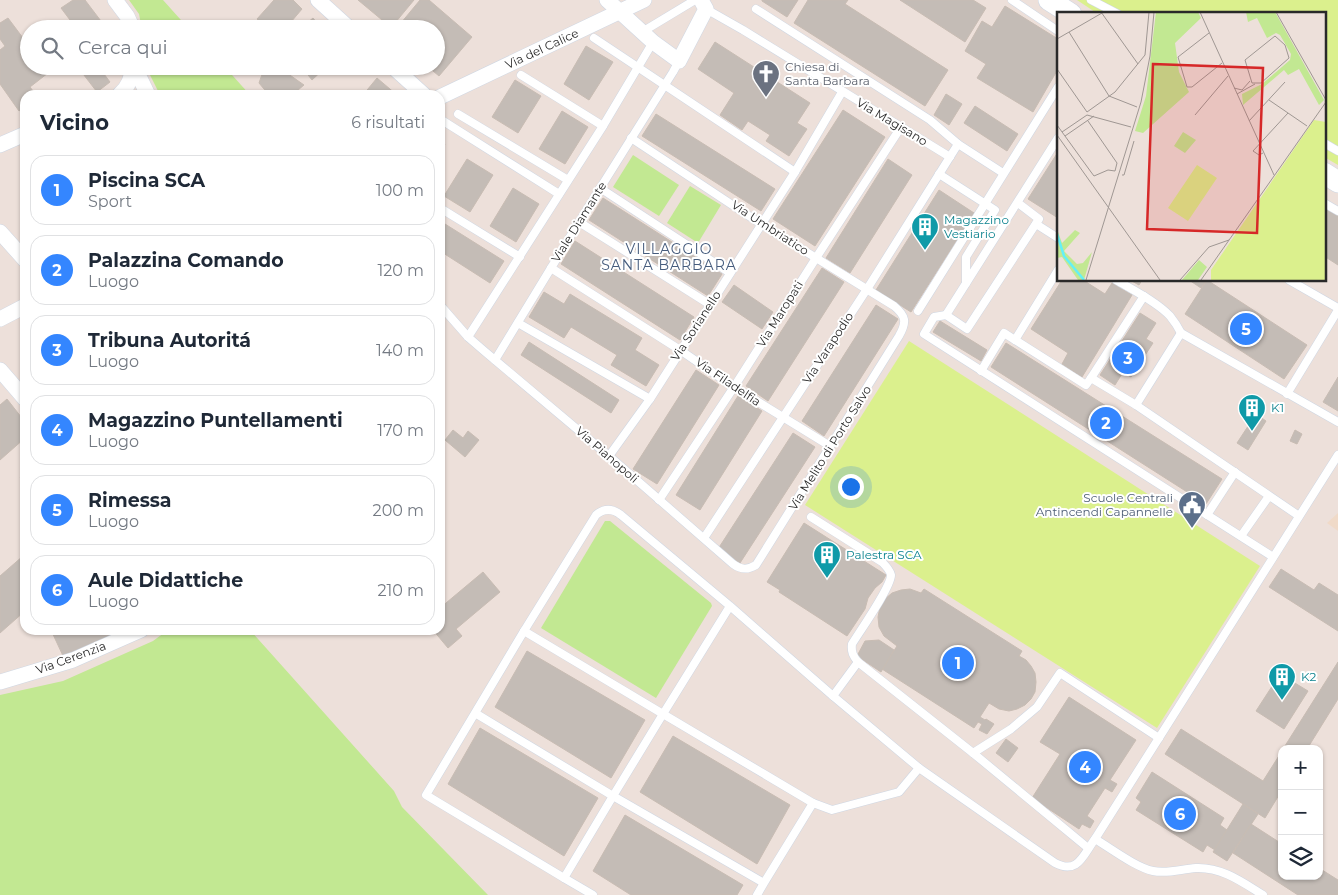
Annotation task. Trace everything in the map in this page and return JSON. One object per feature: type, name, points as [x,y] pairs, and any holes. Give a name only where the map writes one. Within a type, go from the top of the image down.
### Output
[{"type":"street","points":[[114,0],[129,20]]},
{"type":"street","points":[[318,0],[340,20]]},
{"type":"street","points":[[607,0],[647,37],[679,61],[700,3]]},
{"type":"street","name":"Via del Calice","points":[[445,95],[644,0]]},
{"type":"street","points":[[1049,0],[1068,12]]},
{"type":"street","points":[[124,90],[132,75]]},
{"type":"street","points":[[138,75],[146,90]]},
{"type":"street","points":[[402,75],[418,90]]},
{"type":"street","points":[[0,145],[20,136]]},
{"type":"street","points":[[1326,174],[1338,182]]},
{"type":"street","points":[[0,232],[20,254]]},
{"type":"street","points":[[0,319],[20,309]]},
{"type":"street","points":[[0,370],[20,393]]},
{"type":"street","name":"Via Cerenzia","points":[[0,682],[74,660],[130,635]]},
{"type":"lane","points":[[1012,0],[1057,30]]},
{"type":"lane","points":[[1091,0],[1114,12]]},
{"type":"lane","points":[[468,337],[603,126],[638,67],[647,37],[700,3]]},
{"type":"lane","name":"Via Magisano","points":[[700,3],[950,157]]},
{"type":"lane","points":[[756,9],[930,120],[958,144],[1003,173]]},
{"type":"lane","points":[[594,38],[795,172]]},
{"type":"lane","name":"Viale Diamante","points":[[495,360],[679,61]]},
{"type":"lane","points":[[521,75],[603,126]]},
{"type":"lane","points":[[918,311],[984,203],[1057,90]]},
{"type":"lane","name":"Via Sorianello","points":[[609,456],[650,399],[795,172],[842,92]]},
{"type":"lane","points":[[458,114],[568,180]]},
{"type":"lane","points":[[462,133],[469,121]]},
{"type":"lane","points":[[445,122],[559,194]]},
{"type":"lane","name":"Via Maropati","points":[[659,500],[901,128]]},
{"type":"lane","name":"Via Umbriatico","points":[[631,138],[762,224],[899,310],[905,320]]},
{"type":"lane","points":[[1057,140],[946,314],[934,318],[924,334],[1273,557]]},
{"type":"lane","name":"Via Varapodio","points":[[704,538],[867,290],[958,144]]},
{"type":"lane","points":[[1326,144],[1338,151]]},
{"type":"lane","points":[[939,174],[995,210],[966,257],[966,283]]},
{"type":"lane","points":[[600,188],[730,273]]},
{"type":"lane","points":[[946,314],[967,329],[1036,224],[1039,219],[1018,202]]},
{"type":"lane","points":[[1326,204],[1338,212]]},
{"type":"lane","points":[[445,211],[520,257]]},
{"type":"lane","points":[[579,222],[709,304]]},
{"type":"lane","points":[[1036,224],[1057,237]]},
{"type":"lane","name":"Via Filadelfia","points":[[551,268],[680,350],[734,387],[830,446]]},
{"type":"lane","points":[[1015,340],[1057,272]]},
{"type":"lane","points":[[1118,281],[1144,296],[1171,318],[1181,333],[1338,422]]},
{"type":"lane","points":[[1287,394],[1338,309],[1291,281]]},
{"type":"lane","points":[[981,371],[1004,333],[1086,386],[1144,296]]},
{"type":"lane","name":"Via Pianopoli","points":[[445,311],[468,337],[733,564],[747,569]]},
{"type":"lane","name":"Via Melito di Porto Salvo","points":[[747,569],[759,562],[900,336],[905,320]]},
{"type":"lane","points":[[518,323],[650,399]]},
{"type":"lane","points":[[1136,405],[1181,333]]},
{"type":"lane","points":[[1091,378],[1136,405],[1299,516]]},
{"type":"lane","points":[[593,895],[426,795],[588,526],[596,515],[603,510],[614,510],[621,515],[919,768],[1060,866],[1069,868],[1079,861],[1095,839],[1338,454]]},
{"type":"lane","points":[[1207,515],[1235,472]]},
{"type":"lane","points":[[1240,536],[1269,496]]},
{"type":"lane","points":[[811,517],[882,562],[891,573],[887,588],[852,644],[852,653],[858,662],[973,753],[1088,848]]},
{"type":"lane","points":[[564,878],[730,606]]},
{"type":"lane","points":[[524,631],[813,803],[832,810],[899,792],[919,768]]},
{"type":"lane","points":[[832,696],[858,662]]},
{"type":"lane","points":[[973,753],[1011,728],[1037,707],[1060,673],[1159,738]]},
{"type":"lane","points":[[475,713],[613,796],[764,883]]},
{"type":"lane","points":[[757,895],[813,803]]},
{"type":"lane","points":[[1095,839],[1150,870],[1170,872],[1197,868],[1212,869],[1234,876],[1263,895]]},
{"type":"shaded area","points":[[1338,513],[1338,531],[1327,523]]},
{"type":"green space","points":[[129,0],[163,0],[181,20],[140,20],[139,14]]},
{"type":"green space","points":[[1077,0],[1338,0],[1338,165],[1326,158],[1326,12],[1095,12]]},
{"type":"green space","points":[[150,75],[232,75],[246,90],[158,90]]},
{"type":"green space","points":[[633,155],[679,185],[659,216],[613,187]]},
{"type":"green space","points":[[690,186],[721,205],[698,243],[667,223]]},
{"type":"green space","points":[[909,341],[1260,566],[1157,728],[805,505]]},
{"type":"green space","points":[[605,521],[610,521],[711,603],[712,606],[656,698],[541,628]]},
{"type":"green space","points":[[161,635],[254,635],[394,791],[402,807],[488,895],[0,895],[0,695],[63,681],[153,641]]},
{"type":"building","points":[[73,0],[85,0],[100,20],[70,20],[61,8]]},
{"type":"building","points":[[274,0],[293,0],[302,9],[293,20],[257,19]]},
{"type":"building","points":[[358,0],[414,0],[397,20],[382,20]]},
{"type":"building","points":[[420,0],[429,0],[472,37],[445,69],[445,20],[403,20]]},
{"type":"building","points":[[762,0],[798,0],[787,17]]},
{"type":"building","points":[[808,0],[848,0],[845,4],[948,70],[925,106],[794,23]]},
{"type":"building","points":[[900,0],[973,0],[986,8],[965,42]]},
{"type":"building","points":[[1005,6],[1057,38],[1057,71],[1033,112],[977,78],[986,64],[965,51],[982,21],[992,27]]},
{"type":"building","points":[[8,18],[20,34],[20,75],[45,75],[30,87],[32,90],[20,90],[19,111],[0,84],[0,50],[5,46],[0,39],[0,23]]},
{"type":"building","name":"Chiesa di Santa Barbara","points":[[715,42],[810,103],[797,123],[807,129],[789,156],[766,141],[770,135],[748,121],[742,130],[720,115],[734,93],[698,69]]},
{"type":"building","points":[[586,46],[613,62],[589,100],[564,84]]},
{"type":"building","points":[[84,75],[105,75],[110,82],[100,90],[95,90]]},
{"type":"building","points":[[262,75],[290,75],[304,85],[298,90],[265,90],[259,83]]},
{"type":"building","points":[[308,75],[317,75],[312,80]]},
{"type":"building","points":[[377,78],[391,90],[367,90]]},
{"type":"building","points":[[515,80],[541,96],[518,133],[492,117]]},
{"type":"building","points":[[946,94],[962,104],[949,125],[934,115]]},
{"type":"building","points":[[975,106],[1018,134],[1007,151],[964,123]]},
{"type":"building","points":[[843,110],[885,137],[815,246],[773,219]]},
{"type":"building","points":[[562,111],[588,127],[565,164],[539,149]]},
{"type":"building","points":[[656,114],[775,189],[761,211],[642,136]]},
{"type":"building","points":[[1057,154],[1057,217],[1028,199]]},
{"type":"building","points":[[467,159],[493,175],[470,212],[445,197]]},
{"type":"building","points":[[888,159],[912,175],[850,273],[826,258]]},
{"type":"building","points":[[513,188],[539,204],[516,242],[490,226]]},
{"type":"building","name":"Magazzino Vestiario","points":[[939,190],[974,213],[911,312],[876,290]]},
{"type":"building","points":[[603,198],[722,274],[708,296],[589,220]]},
{"type":"building","points":[[1326,208],[1338,216],[1338,265],[1326,257]]},
{"type":"building","points":[[445,224],[504,261],[490,283],[445,254]]},
{"type":"building","points":[[575,241],[694,317],[680,340],[561,264]]},
{"type":"building","points":[[822,268],[844,282],[768,401],[746,386]]},
{"type":"building","points":[[1061,281],[1085,281],[1105,294],[1112,283],[1132,295],[1082,377],[1062,364],[1068,353],[1031,329]]},
{"type":"building","points":[[1132,281],[1141,281],[1139,285]]},
{"type":"building","points":[[1190,281],[1206,281],[1201,288]]},
{"type":"building","points":[[1206,281],[1209,281],[1307,345],[1284,379],[1185,314]]},
{"type":"building","points":[[734,285],[773,312],[762,329],[722,302]]},
{"type":"building","points":[[544,292],[564,304],[570,294],[642,338],[635,350],[659,365],[646,386],[611,365],[617,355],[571,327],[564,338],[529,317]]},
{"type":"building","points":[[876,305],[898,319],[824,436],[802,421]]},
{"type":"building","points":[[1140,313],[1156,323],[1146,339],[1153,343],[1131,377],[1123,372],[1115,385],[1100,375]]},
{"type":"building","points":[[940,321],[987,350],[981,361],[933,332]]},
{"type":"building","points":[[529,342],[619,400],[611,413],[521,355]]},
{"type":"building","points":[[1006,343],[1222,479],[1206,504],[991,367]]},
{"type":"building","points":[[696,370],[719,385],[657,484],[633,469]]},
{"type":"building","points":[[1338,377],[1338,411],[1323,402]]},
{"type":"building","points":[[738,396],[762,411],[700,510],[676,495]]},
{"type":"building","points":[[7,399],[20,416],[20,442],[0,460],[0,405]]},
{"type":"building","name":"K1","points":[[1256,414],[1266,421],[1248,450],[1237,443]]},
{"type":"building","points":[[453,430],[463,438],[468,431],[479,440],[465,457],[445,440]]},
{"type":"building","points":[[1295,430],[1302,434],[1297,444],[1290,441]]},
{"type":"building","points":[[793,433],[815,447],[740,563],[718,549]]},
{"type":"building","name":"Palestra SCA","points":[[804,523],[886,575],[868,598],[865,609],[847,636],[779,592],[780,590],[767,582]]},
{"type":"building","points":[[20,559],[20,615],[0,633],[0,576]]},
{"type":"building","points":[[1281,569],[1314,590],[1319,583],[1338,595],[1338,631],[1269,587]]},
{"type":"building","points":[[483,572],[500,592],[456,629],[462,636],[448,648],[437,635],[445,635],[445,604]]},
{"type":"building","points":[[910,589],[921,593],[924,589],[1022,651],[1019,656],[1026,660],[1035,673],[1035,692],[1025,705],[1009,711],[999,709],[989,703],[980,717],[994,724],[987,734],[979,730],[982,724],[978,722],[974,728],[882,669],[897,646],[884,636],[879,627],[880,607],[892,593]]},
{"type":"building","points":[[53,635],[113,635],[64,658]]},
{"type":"building","points":[[879,640],[894,650],[881,672],[857,656],[865,641]]},
{"type":"building","points":[[527,651],[645,720],[611,778],[495,707]]},
{"type":"building","points":[[1338,662],[1338,699],[1309,745],[1286,745]]},
{"type":"building","name":"K2","points":[[1280,674],[1308,691],[1284,729],[1256,711]]},
{"type":"building","points":[[1069,697],[1136,740],[1110,780],[1117,784],[1112,792],[1105,788],[1087,816],[1094,821],[1090,828],[1082,824],[1079,829],[1032,798],[1060,754],[1040,742]]},
{"type":"building","points":[[480,728],[598,798],[564,856],[448,784]]},
{"type":"building","points":[[1181,729],[1263,781],[1278,757],[1278,797],[1265,818],[1165,754]]},
{"type":"building","points":[[673,736],[790,805],[757,864],[640,792]]},
{"type":"building","points":[[1006,739],[1018,748],[1008,762],[996,753]]},
{"type":"building","points":[[1152,772],[1224,818],[1220,825],[1227,830],[1215,850],[1207,845],[1203,852],[1136,810],[1141,802],[1136,798]]},
{"type":"building","points":[[1243,804],[1258,814],[1227,861],[1213,852]]},
{"type":"building","points":[[625,815],[743,885],[737,895],[631,895],[593,871]]},
{"type":"building","points":[[1251,824],[1278,841],[1278,880],[1323,880],[1323,871],[1338,880],[1338,895],[1298,895],[1233,853]]},
{"type":"place","name":"Chiesa di Santa Barbara","points":[[766,98]]},
{"type":"place","name":"Magazzino Vestiario","points":[[925,251]]},
{"type":"place","name":"Rimessa","points":[[1246,329]]},
{"type":"place","name":"Tribuna Autoritá","points":[[1128,358]]},
{"type":"place","name":"Palazzina Comando","points":[[1106,423]]},
{"type":"place","name":"K1","points":[[1252,432]]},
{"type":"place","name":"Scuole Centrali Antincendi Capannelle","points":[[1192,529]]},
{"type":"place","name":"Palestra SCA","points":[[827,579]]},
{"type":"place","name":"Piscina SCA","points":[[958,663]]},
{"type":"place","name":"K2","points":[[1282,701]]},
{"type":"place","name":"Magazzino Puntellamenti","points":[[1085,767]]},
{"type":"place","name":"Aule Didattiche","points":[[1180,814]]},
{"type":"district","name":"VILLAGGIO SANTA BARBARA","points":[[669,258]]}]
